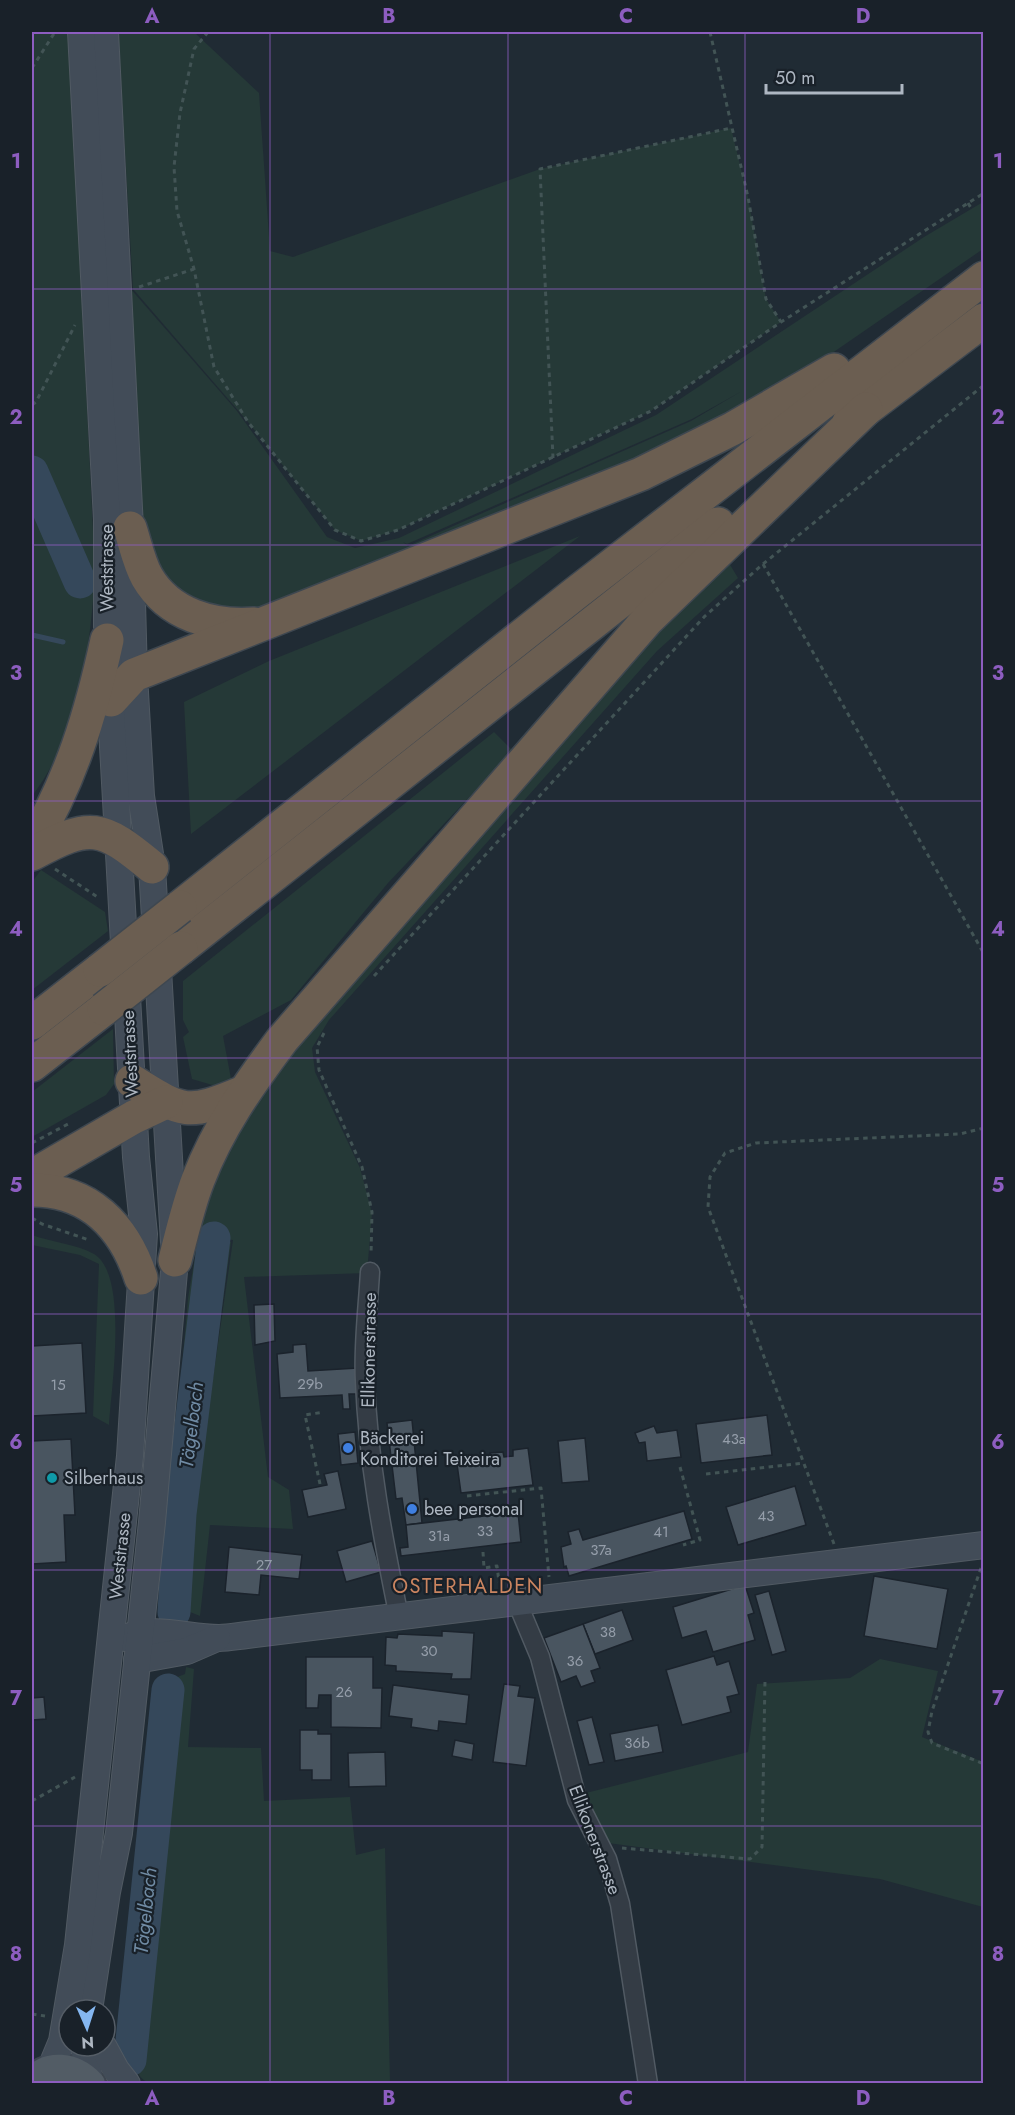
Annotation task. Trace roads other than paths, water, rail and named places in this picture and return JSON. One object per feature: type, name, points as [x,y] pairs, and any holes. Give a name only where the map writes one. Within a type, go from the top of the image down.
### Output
[{"type":"highway","points":[[111,700],[134,675],[582,499],[676,458],[763,412],[973,286]]},
{"type":"highway","points":[[32,1023],[567,600],[973,286]]},
{"type":"highway","points":[[32,1065],[866,409],[984,320]]},
{"type":"highway","points":[[175,1260],[198,1180],[217,1137],[244,1092],[282,1040],[648,619],[866,409]]},
{"type":"highway","points":[[130,528],[146,577],[165,598],[189,614],[207,621],[228,625],[254,624],[290,615]]},
{"type":"highway","points":[[32,845],[58,799],[80,748],[107,640]]},
{"type":"highway","points":[[32,854],[64,837],[83,832],[119,840],[152,867]]},
{"type":"highway","points":[[132,1081],[166,1102],[183,1108],[203,1109],[244,1092]]},
{"type":"highway","points":[[32,1176],[134,1117],[166,1102]]},
{"type":"highway","points":[[32,1190],[68,1195],[100,1212],[123,1237],[141,1278]]},
{"type":"main road","name":"Weststrasse","points":[[37,2078],[62,2041],[71,1993],[130,1456],[144,1234],[134,1117],[107,640],[107,520],[81,32]]},
{"type":"main road","name":"Weststrasse","points":[[91,1998],[106,1892],[119,1833],[143,1660],[175,1260],[152,867],[141,796],[134,675],[130,528],[105,32]]},
{"type":"main road","points":[[143,1660],[188,1642],[398,1611],[486,1606],[984,1545]]},
{"type":"main road","points":[[109,1652],[125,1637],[145,1632],[188,1642]]},
{"type":"main road","name":"Weststrasse","points":[[94,1984],[96,1998]]},
{"type":"main road","points":[[86,2058],[91,2083]]},
{"type":"main road","points":[[110,2058],[128,2084]]},
{"type":"main road","points":[[37,2078],[72,2070],[91,2083]]},
{"type":"street","name":"Ellikonerstrasse","points":[[370,1272],[365,1379],[368,1420],[375,1498],[398,1611]]},
{"type":"street","name":"Ellikonerstrasse","points":[[517,1602],[540,1657],[577,1800],[607,1858],[620,1904],[648,2084]]},
{"type":"waterway","name":"Tägelbach","points":[[32,472],[80,582]]},
{"type":"waterway","points":[[32,635],[63,642]]},
{"type":"waterway","name":"Tägelbach","points":[[174,1612],[180,1514],[214,1238]]},
{"type":"waterway","name":"Tägelbach","points":[[130,2060],[168,1690]]},
{"type":"place","name":"Bäckerei Konditorei Teixeira","points":[[348,1448]]},
{"type":"place","name":"Silberhaus","points":[[52,1478]]},
{"type":"place","name":"bee personal","points":[[412,1509]]},
{"type":"district","name":"OSTERHALDEN","points":[[468,1586]]}]
